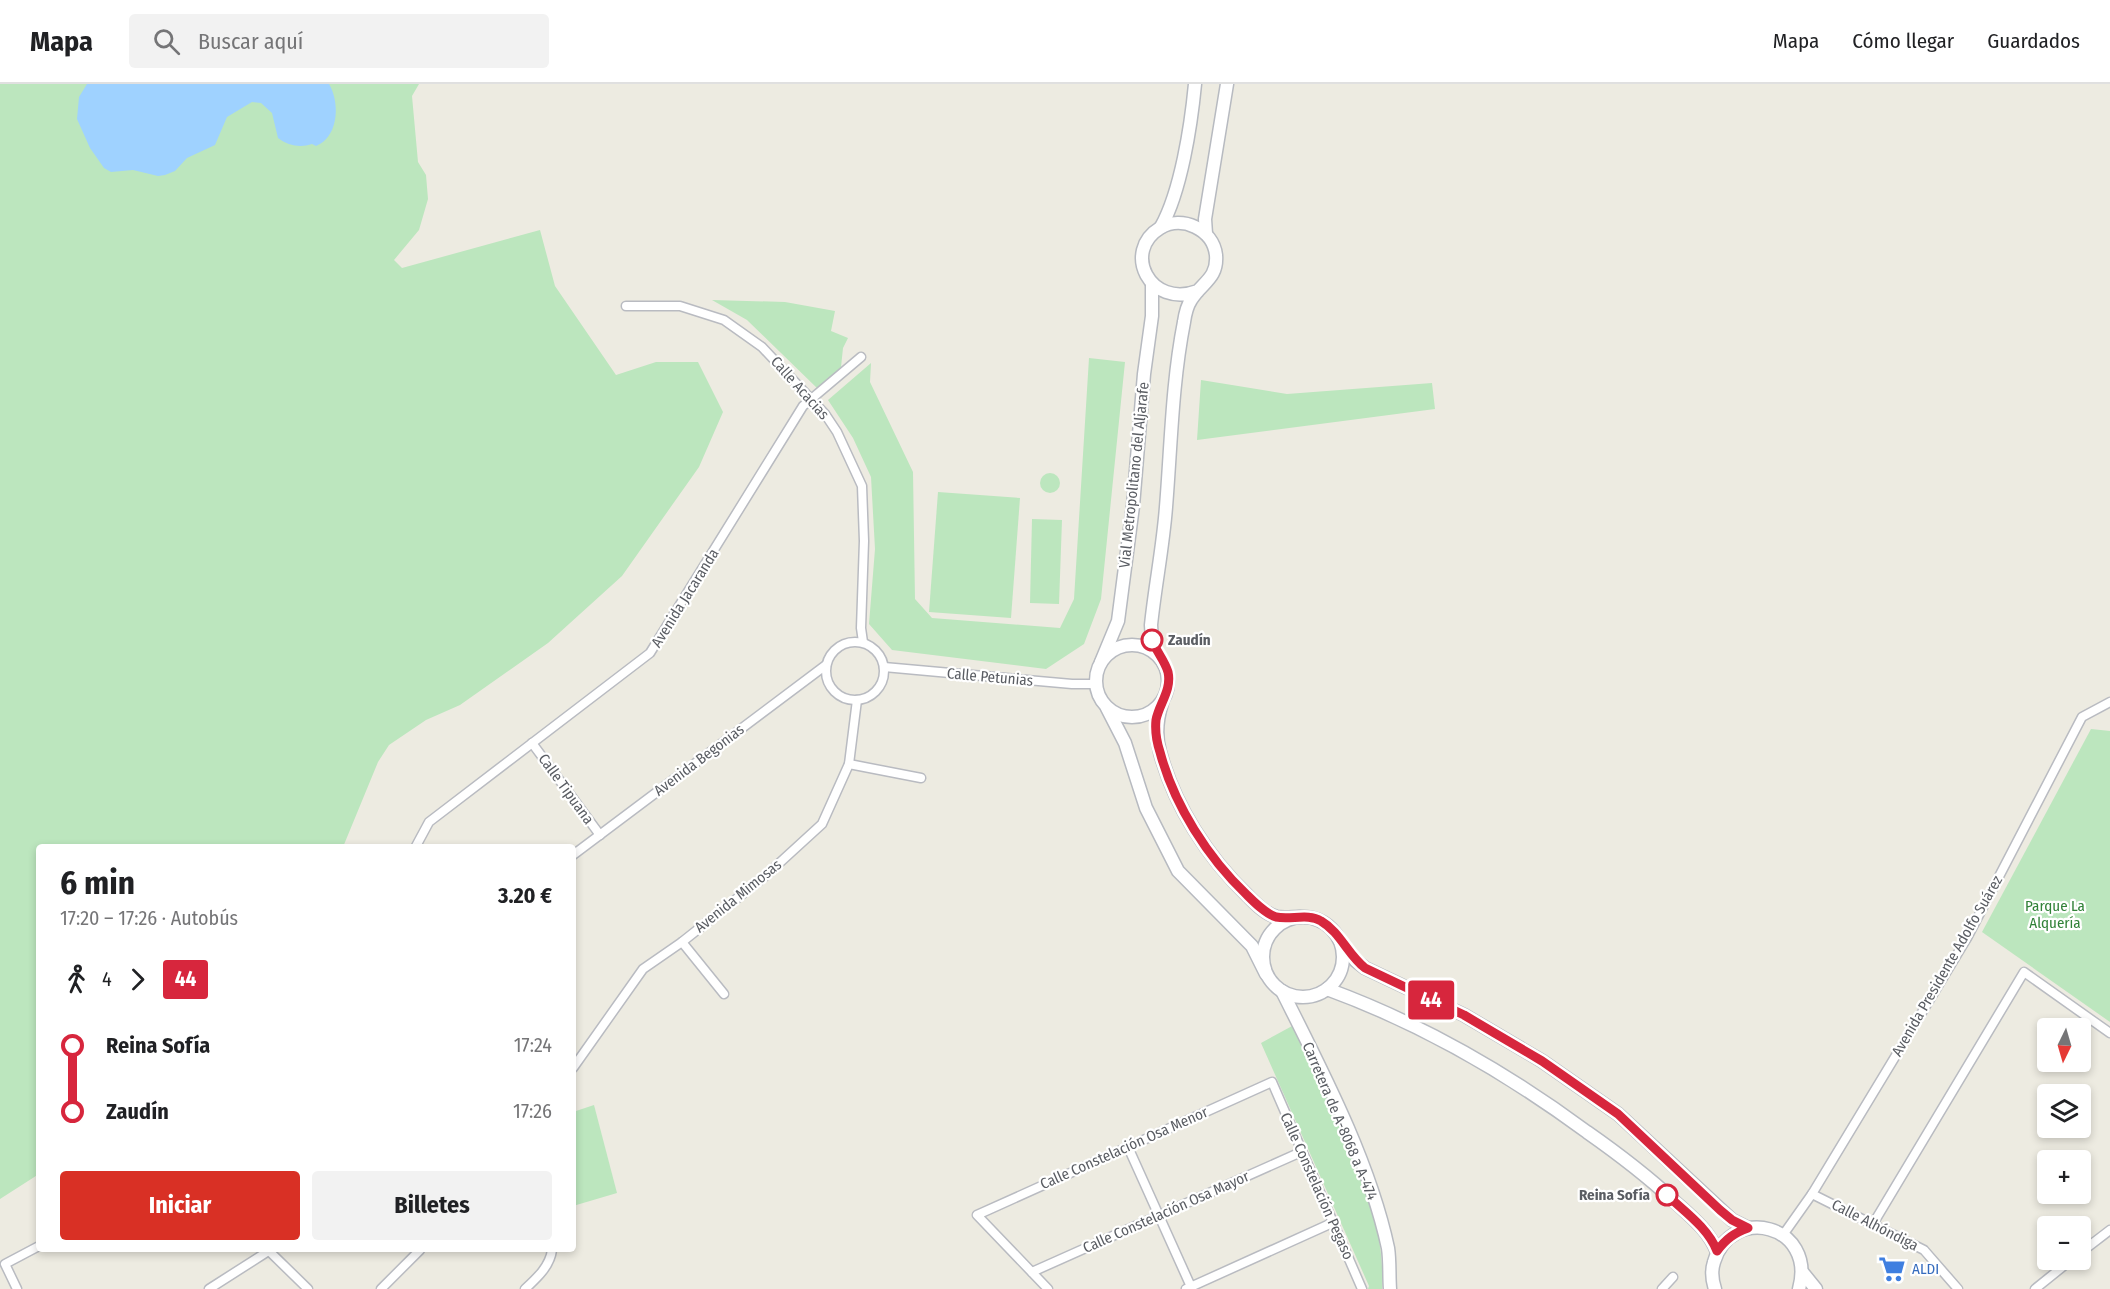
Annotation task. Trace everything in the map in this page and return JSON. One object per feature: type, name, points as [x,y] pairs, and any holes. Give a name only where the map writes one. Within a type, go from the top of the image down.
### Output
[{"type":"main road","name":"Vial Metropolitano del Aljarafe","points":[[1096,684],[1095,678],[1118,621],[1132,517],[1144,374],[1152,316],[1152,284],[1143,265],[1143,254],[1146,243],[1161,227],[1169,212],[1175,193],[1193,105],[1195,84]]},
{"type":"main road","name":"Vial Metropolitano del Aljarafe","points":[[1227,84],[1205,219],[1206,234],[1216,254],[1216,265],[1206,284],[1189,302],[1184,322],[1173,395],[1166,510],[1151,625],[1152,640],[1168,672],[1169,684],[1156,722],[1159,752],[1177,796],[1198,836],[1226,875],[1258,906],[1276,917],[1300,916],[1319,920],[1332,929],[1356,961],[1365,968],[1464,1015],[1542,1061],[1610,1108],[1732,1220],[1748,1228],[1770,1229],[1783,1235]]},
{"type":"main road","points":[[1161,227],[1173,223],[1185,223],[1206,234]]},
{"type":"main road","points":[[1152,284],[1174,295],[1186,295],[1198,291]]},
{"type":"main road","points":[[1101,662],[1112,650],[1123,645],[1147,648],[1158,655]]},
{"type":"main road","points":[[1096,684],[1097,691],[1125,743],[1146,808],[1178,871],[1252,946],[1274,986],[1301,997],[1315,995],[1327,989],[1335,982],[1342,965],[1343,951],[1340,941]]},
{"type":"main road","points":[[1107,708],[1118,715],[1142,716],[1162,703]]},
{"type":"main road","points":[[1266,974],[1262,955],[1269,934],[1286,920],[1300,916]]},
{"type":"main road","points":[[1327,989],[1405,1022],[1474,1057],[1543,1099],[1651,1180],[1702,1228],[1714,1243],[1717,1251]]},
{"type":"main road","name":"Carretera de A-8068 a A-474","points":[[1282,991],[1332,1094],[1368,1179],[1388,1250],[1390,1289]]},
{"type":"main road","points":[[1298,1025],[1301,997]]},
{"type":"main road","points":[[1715,1289],[1712,1269],[1717,1251],[1726,1239],[1748,1228]]},
{"type":"main road","points":[[1783,1235],[1798,1252],[1803,1274],[1799,1289]]},
{"type":"main road","points":[[1803,1274],[1816,1289]]},
{"type":"street","name":"Calle Acacias","points":[[626,306],[680,306],[724,320],[762,347],[825,414],[837,432],[862,486],[864,541],[861,628],[863,642]]},
{"type":"street","name":"Avenida Jacaranda","points":[[417,844],[429,822],[650,653],[803,406],[861,357]]},
{"type":"street","points":[[853,641],[863,642],[875,649],[882,657],[884,668],[882,684],[867,698],[844,699],[829,685],[825,675],[826,665],[834,650],[843,644],[853,641]]},
{"type":"street","name":"Avenida Begonias","points":[[576,853],[826,665]]},
{"type":"street","name":"Calle Petunias","points":[[884,668],[1072,684],[1096,684]]},
{"type":"street","name":"Avenida Mimosas","points":[[576,1064],[644,969],[764,877],[822,824],[849,764],[857,700]]},
{"type":"street","name":"Avenida Presidente Adolfo Suárez","points":[[1783,1235],[1812,1194],[1967,938],[2082,717],[2110,702]]},
{"type":"street","name":"Calle Tipuana","points":[[532,743],[600,835]]},
{"type":"street","points":[[849,764],[921,778]]},
{"type":"street","points":[[682,942],[724,994]]},
{"type":"street","points":[[1873,1224],[2024,972],[2110,1033]]},
{"type":"street","name":"Calle Constelación Osa Menor","points":[[1032,1272],[977,1215],[1272,1082]]},
{"type":"street","name":"Calle Constelación Pegaso","points":[[1272,1082],[1362,1289]]},
{"type":"street","points":[[1128,1147],[1190,1288],[1332,1223]]},
{"type":"street","name":"Calle Constelación Osa Mayor","points":[[1032,1272],[1301,1152]]},
{"type":"street","name":"Calle Alhóndiga","points":[[1812,1194],[1924,1250],[1958,1289]]},
{"type":"street","points":[[2091,1244],[2107,1232],[2110,1243]]},
{"type":"street","points":[[17,1289],[5,1264],[36,1248]]},
{"type":"street","points":[[209,1289],[266,1252]]},
{"type":"street","points":[[271,1252],[308,1289]]},
{"type":"street","points":[[381,1289],[418,1252]]},
{"type":"street","points":[[525,1289],[537,1278],[551,1258],[552,1252]]},
{"type":"street","points":[[2035,1289],[2059,1270]]},
{"type":"street","points":[[1032,1272],[1048,1289]]},
{"type":"street","points":[[1662,1289],[1673,1277]]},
{"type":"green space","points":[[0,84],[419,84],[412,96],[418,162],[426,175],[428,199],[419,230],[394,260],[402,268],[540,230],[555,286],[616,375],[656,362],[698,362],[723,412],[699,467],[622,576],[548,643],[460,705],[426,720],[389,745],[378,762],[344,844],[36,844],[36,1176],[0,1199]]},
{"type":"green space","points":[[712,300],[785,302],[835,311],[831,331],[848,338],[843,348],[841,367],[818,389],[747,320]]},
{"type":"green space","points":[[1089,358],[1125,362],[1101,599],[1084,644],[1046,669],[892,650],[869,624],[875,549],[871,477],[853,438],[828,400],[871,363],[870,382],[913,472],[915,599],[932,618],[1060,628],[1074,599]]},
{"type":"green space","points":[[1201,380],[1287,394],[1432,383],[1435,409],[1197,440]]},
{"type":"green space","points":[[1046,473],[1054,473],[1060,479],[1060,487],[1054,493],[1046,493],[1040,487],[1040,479]]},
{"type":"green space","points":[[938,492],[1020,498],[1011,618],[929,612]]},
{"type":"green space","points":[[1032,519],[1062,520],[1059,604],[1030,603]]},
{"type":"green space","name":"Parque La Alquería","points":[[2091,729],[2110,731],[2110,1022],[1982,932]]},
{"type":"green space","points":[[1294,1025],[1339,1119],[1366,1188],[1376,1222],[1381,1256],[1382,1289],[1368,1289],[1369,1286],[1261,1043]]},
{"type":"green space","points":[[594,1105],[617,1193],[576,1205],[576,1111]]},
{"type":"water","points":[[87,84],[329,84],[335,100],[335,118],[333,127],[324,141],[316,146],[312,144],[295,146],[278,138],[272,113],[261,103],[252,102],[227,117],[215,145],[187,158],[175,171],[158,176],[133,170],[111,172],[104,168],[90,148],[77,119],[79,97]]},
{"type":"bus line","name":"44","points":[[1152,640],[1168,672],[1169,684],[1156,722],[1159,752],[1177,796],[1198,836],[1226,875],[1258,906],[1276,917],[1300,916],[1319,920],[1332,929],[1356,961],[1365,968],[1464,1015],[1542,1061],[1618,1114],[1720,1210],[1732,1220],[1748,1228],[1726,1239],[1717,1251],[1714,1243],[1702,1228],[1667,1195]]},
{"type":"place","name":"Zaudín","points":[[1152,640]]},
{"type":"place","name":"Reina Sofía","points":[[1667,1195]]},
{"type":"place","name":"ALDI","points":[[1892,1269]]}]
